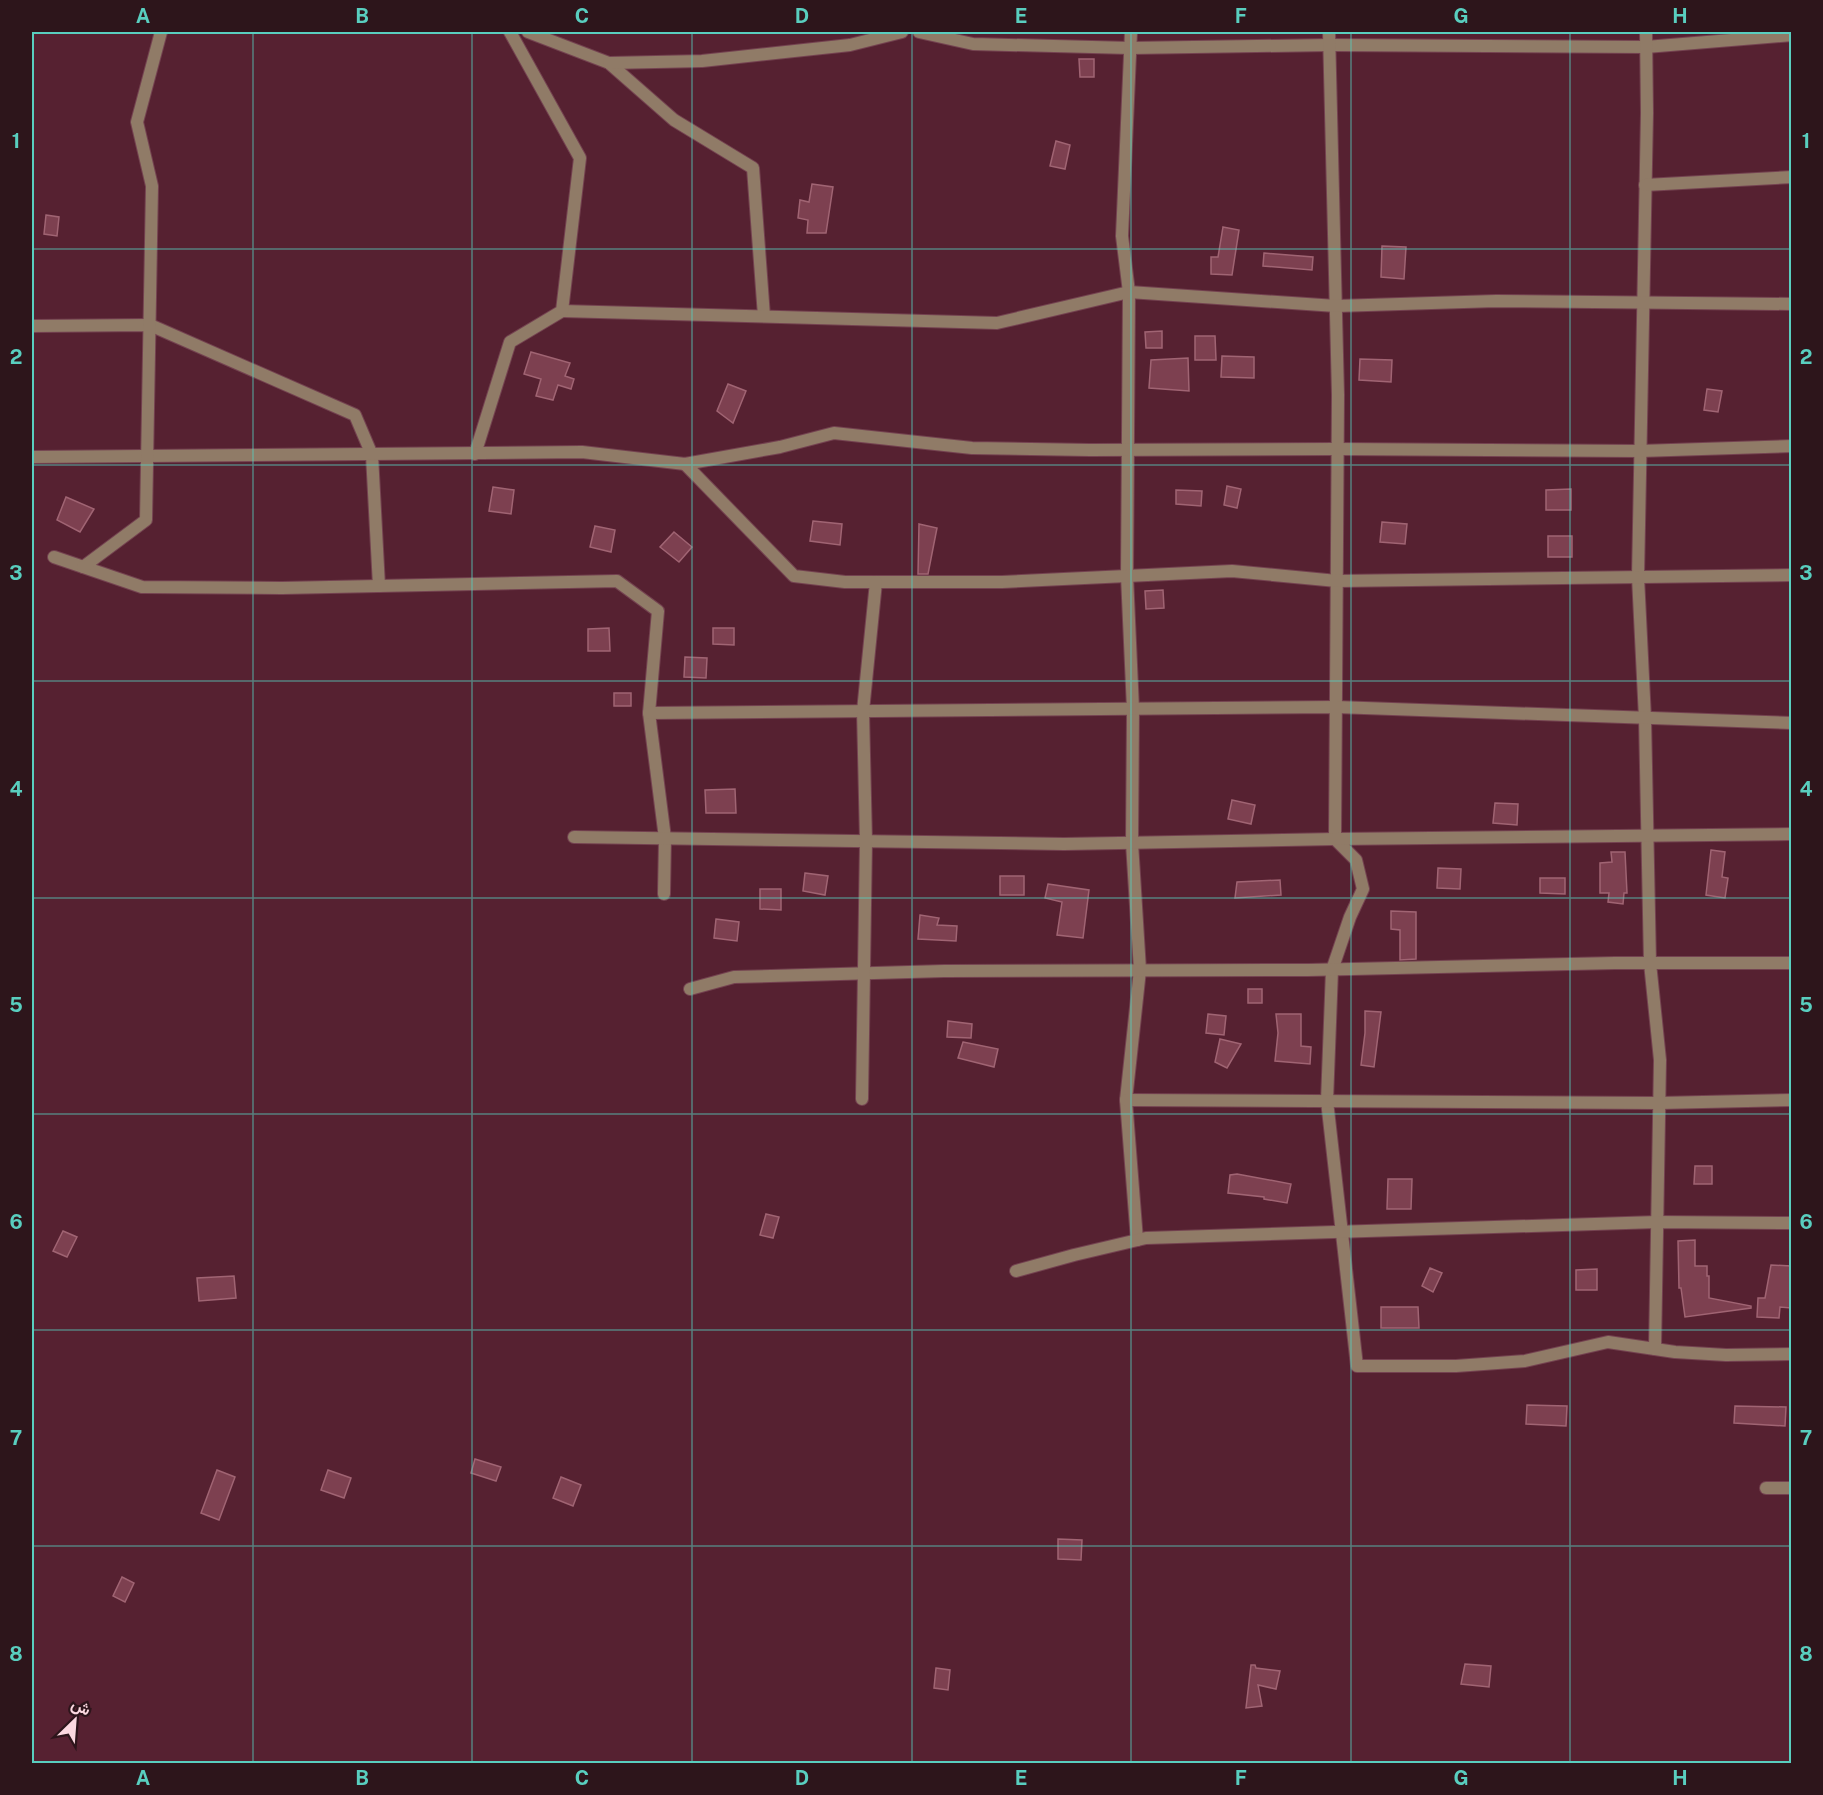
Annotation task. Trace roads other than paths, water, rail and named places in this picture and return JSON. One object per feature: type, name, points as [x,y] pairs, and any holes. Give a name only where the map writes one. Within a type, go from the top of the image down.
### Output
[{"type":"street","points":[[83,567],[146,520],[152,186],[136,122],[161,32]]},
{"type":"street","points":[[510,32],[580,158],[562,311]]},
{"type":"street","points":[[528,32],[609,63],[675,120],[753,168],[764,316]]},
{"type":"street","points":[[850,45],[851,32]]},
{"type":"street","points":[[609,63],[702,61],[850,45],[902,32]]},
{"type":"street","points":[[919,32],[973,44],[1130,48],[1330,45],[1646,47],[1791,34]]},
{"type":"street","points":[[1131,32],[1122,236],[1129,292],[1130,450],[1127,576],[1133,709],[1131,843],[1140,970],[1126,1100],[1137,1240]]},
{"type":"street","points":[[1329,32],[1338,449],[1335,839],[1356,860],[1363,889],[1350,917],[1332,970],[1327,1101],[1357,1365],[1456,1366],[1526,1361],[1608,1342],[1654,1349],[1726,1355],[1791,1354]]},
{"type":"street","points":[[1646,32],[1638,577],[1645,718],[1650,963],[1660,1060],[1654,1349]]},
{"type":"street","points":[[1645,185],[1791,177]]},
{"type":"street","points":[[475,454],[510,342],[562,311],[998,323],[1129,292],[1336,306],[1496,301],[1791,304]]},
{"type":"street","points":[[32,326],[150,325],[355,415],[372,455],[379,585]]},
{"type":"street","points":[[32,457],[582,452],[685,464],[780,447],[834,433],[972,448],[1640,451],[1791,446]]},
{"type":"street","points":[[685,464],[794,576],[845,582],[1002,582],[1232,571],[1337,581],[1791,575]]},
{"type":"street","points":[[54,557],[142,587],[282,588],[617,581],[658,611],[649,713],[665,838],[664,894]]},
{"type":"street","points":[[862,1099],[866,841],[862,711],[876,582]]},
{"type":"street","points":[[649,713],[1336,707],[1791,723]]},
{"type":"street","points":[[574,837],[1064,844],[1791,834]]},
{"type":"street","points":[[690,989],[734,977],[944,970],[1332,970],[1650,963],[1791,963]]},
{"type":"street","points":[[1126,1100],[1659,1103],[1791,1100]]},
{"type":"street","points":[[1016,1271],[1146,1238],[1657,1222],[1791,1223]]},
{"type":"street","points":[[1767,1488],[1791,1488]]}]
